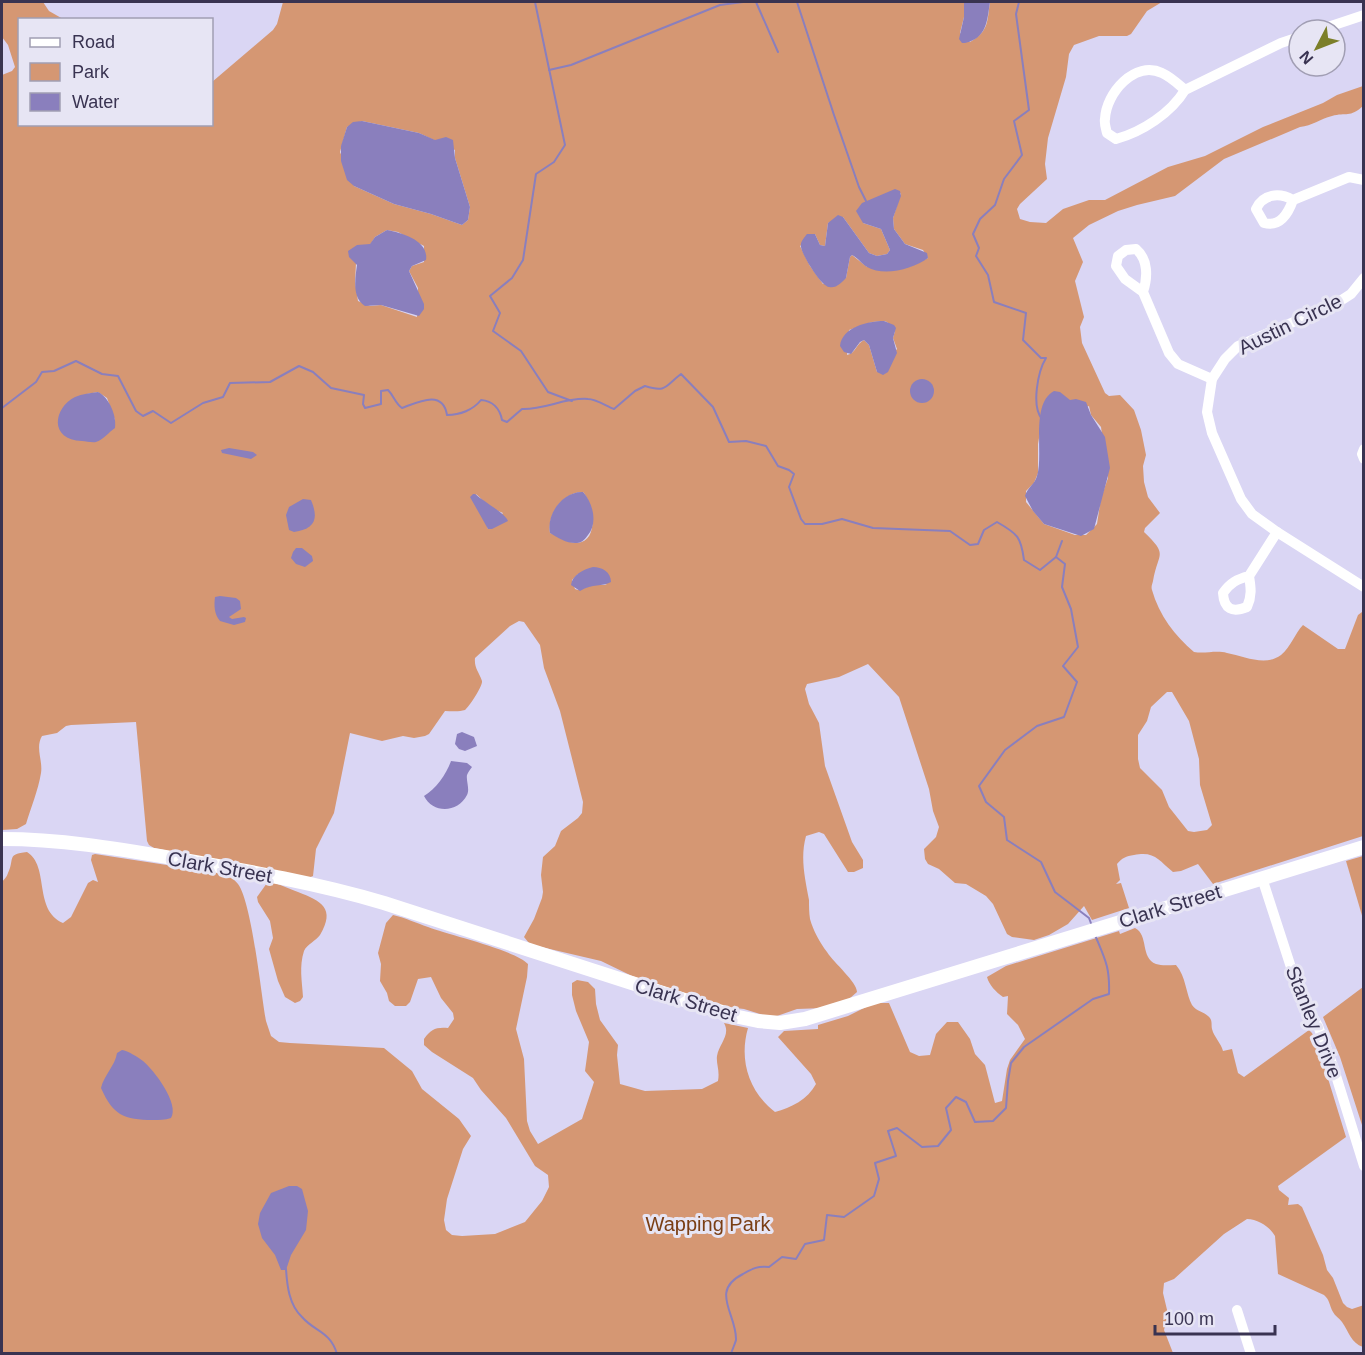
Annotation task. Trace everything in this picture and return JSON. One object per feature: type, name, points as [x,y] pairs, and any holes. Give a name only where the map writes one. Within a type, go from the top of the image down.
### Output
[{"type":"main road","name":"Clark Street","points":[[2,839],[37,839],[78,843],[236,869],[335,889],[734,1016],[780,1023],[805,1019],[1364,847]]},
{"type":"street","points":[[1347,21],[1364,15]]},
{"type":"street","points":[[1185,90],[1161,72],[1146,70],[1129,76],[1117,88],[1110,102],[1104,118],[1107,133],[1116,139],[1129,136],[1155,120],[1179,99],[1185,90],[1287,41]]},
{"type":"street","points":[[1293,200],[1349,177],[1364,180]]},
{"type":"street","name":"Austin Circle","points":[[1363,280],[1351,294],[1323,310],[1238,346],[1225,359],[1212,379],[1207,412],[1212,433],[1241,499],[1251,514],[1364,587]]},
{"type":"street","points":[[1143,292],[1169,353],[1178,364],[1212,379]]},
{"type":"street","points":[[1364,449],[1362,454],[1364,459]]},
{"type":"street","points":[[1249,576],[1277,532]]},
{"type":"street","name":"Stanley Drive","points":[[1262,878],[1299,992],[1318,1026],[1333,1066],[1364,1166]]},
{"type":"street","points":[[1238,1310],[1251,1353]]},
{"type":"green space","points":[[2,2],[43,2],[49,11],[61,18],[18,18],[18,126],[213,126],[213,81],[273,30],[283,2],[964,2],[964,17],[960,33],[970,42],[984,30],[990,2],[1162,2],[1147,11],[1131,34],[1099,36],[1074,45],[1069,54],[1066,77],[1048,138],[1045,164],[1047,179],[1017,209],[1020,219],[1046,223],[1063,209],[1089,200],[1105,200],[1168,167],[1205,156],[1263,127],[1363,86],[1363,106],[1355,112],[1332,116],[1300,127],[1224,159],[1175,196],[1118,211],[1089,225],[1073,238],[1083,262],[1075,281],[1084,317],[1080,327],[1082,343],[1105,393],[1109,396],[1120,395],[1134,410],[1141,430],[1146,455],[1143,466],[1144,482],[1148,497],[1160,513],[1145,528],[1144,532],[1157,546],[1160,555],[1152,589],[1163,616],[1174,632],[1194,652],[1223,652],[1254,660],[1268,660],[1284,652],[1303,625],[1338,649],[1345,649],[1358,615],[1363,613],[1363,836],[1213,884],[1198,864],[1173,872],[1152,855],[1129,856],[1117,864],[1120,880],[1116,884],[1121,883],[1129,908],[1092,920],[1084,906],[1068,924],[1049,935],[1034,940],[1012,937],[1007,934],[993,904],[986,896],[966,884],[955,883],[939,869],[928,864],[925,859],[924,849],[936,837],[939,827],[929,789],[899,697],[868,664],[839,677],[807,684],[805,689],[809,704],[819,723],[825,766],[852,842],[863,860],[863,868],[848,872],[824,834],[819,832],[806,836],[803,860],[810,919],[822,945],[853,983],[857,992],[849,999],[824,1008],[797,1009],[777,1016],[766,1016],[744,1009],[727,1007],[632,976],[601,961],[537,946],[529,943],[524,937],[542,898],[543,857],[555,846],[561,831],[582,813],[583,802],[560,711],[544,668],[540,645],[524,622],[519,621],[510,626],[475,658],[475,665],[482,684],[469,705],[463,711],[445,711],[429,734],[414,738],[403,736],[382,741],[350,733],[334,813],[316,849],[313,876],[308,878],[154,848],[149,845],[136,722],[71,725],[57,733],[42,736],[39,745],[41,773],[26,824],[17,829],[2,830],[2,75],[12,71],[15,67],[8,45],[2,37]],"holes":[[[362,121],[419,133],[455,150],[455,158],[470,207],[468,220],[462,225],[394,204],[354,186],[340,152],[347,127]],[[901,193],[893,218],[894,229],[905,244],[923,250],[928,258],[909,267],[867,267],[852,255],[846,278],[823,284],[810,266],[800,246],[815,234],[820,245],[825,246],[828,223],[843,217],[869,253],[877,256],[887,254],[890,250],[881,229],[863,223]],[[387,230],[398,232],[424,246],[424,262],[412,266],[409,271],[418,288],[417,317],[381,305],[370,306],[358,301],[355,282],[357,245],[370,245],[375,237]],[[872,322],[887,322],[895,331],[893,338],[897,349],[877,372],[869,345],[864,340],[847,355],[849,330]],[[98,392],[107,398],[115,420],[87,394]],[[1089,406],[1091,415],[1101,427],[1108,478],[1101,498],[1097,524],[1086,535],[1075,535],[1044,524],[1026,502],[1026,491],[1034,483],[1038,473],[1038,444],[1041,426]],[[583,492],[587,497],[593,520],[589,535],[578,543],[550,533],[551,519],[558,505],[576,493]],[[476,494],[491,508],[503,513],[488,529]],[[578,574],[607,585],[575,589],[572,580]],[[1167,692],[1172,692],[1189,721],[1199,759],[1200,785],[1212,825],[1207,830],[1188,831],[1169,807],[1162,790],[1140,768],[1138,735],[1147,721],[1151,707]]]},
{"type":"green space","name":"Wapping Park","points":[[27,852],[38,867],[48,908],[54,917],[63,923],[71,917],[88,883],[93,880],[98,882],[91,860],[92,855],[95,854],[219,873],[234,880],[243,894],[248,910],[266,1021],[271,1036],[279,1042],[384,1048],[412,1071],[422,1089],[459,1119],[471,1136],[463,1149],[447,1199],[444,1220],[446,1230],[452,1235],[462,1236],[495,1234],[525,1222],[542,1201],[549,1187],[548,1175],[535,1166],[506,1118],[473,1078],[424,1045],[424,1039],[429,1033],[437,1028],[448,1028],[454,1019],[453,1013],[441,998],[431,977],[418,979],[410,1002],[406,1006],[395,1006],[389,1001],[380,981],[381,964],[378,953],[386,923],[393,915],[510,953],[528,964],[516,1029],[524,1059],[527,1121],[538,1144],[582,1119],[594,1082],[585,1071],[589,1042],[572,995],[572,983],[577,980],[588,982],[595,989],[600,1020],[618,1045],[620,1084],[645,1091],[702,1089],[718,1081],[717,1056],[726,1032],[724,1023],[748,1028],[745,1040],[745,1063],[748,1074],[758,1094],[775,1112],[804,1098],[816,1084],[811,1074],[778,1037],[784,1031],[818,1029],[818,1025],[848,1016],[874,1003],[889,1003],[910,1052],[919,1056],[930,1055],[936,1034],[947,1022],[958,1022],[970,1039],[975,1054],[985,1065],[995,1103],[1002,1101],[1010,1060],[1025,1039],[1018,1025],[1007,1014],[1008,996],[1003,997],[998,993],[991,986],[987,977],[1006,966],[1135,928],[1142,936],[1151,961],[1161,965],[1176,965],[1179,969],[1192,1005],[1210,1018],[1213,1032],[1223,1051],[1232,1049],[1238,1073],[1244,1077],[1309,1030],[1312,1033],[1346,1137],[1278,1186],[1279,1190],[1289,1198],[1288,1205],[1298,1204],[1302,1207],[1343,1303],[1352,1309],[1364,1305],[1363,1347],[1353,1340],[1324,1295],[1278,1274],[1275,1236],[1263,1224],[1247,1219],[1224,1234],[1174,1279],[1164,1283],[1163,1293],[1168,1314],[1164,1330],[1173,1353],[2,1354],[2,882],[8,874],[12,858],[16,854]]},
{"type":"green space","points":[[1364,856],[1363,919],[1346,861]]},
{"type":"green space","points":[[272,882],[319,902],[326,912],[325,926],[320,935],[304,951],[301,968],[303,997],[295,1003],[285,997],[278,981],[269,949],[273,938],[270,921],[257,897],[267,883]]},
{"type":"green space","points":[[1363,987],[1364,1124],[1362,1125],[1340,1057],[1323,1017]]},
{"type":"water","points":[[964,2],[990,2],[987,22],[982,33],[972,41],[962,43],[959,39],[964,17]]},
{"type":"water","points":[[362,121],[419,133],[435,140],[446,137],[453,140],[455,158],[470,207],[468,220],[462,225],[394,204],[354,186],[347,180],[341,161],[341,146],[347,127],[353,122]]},
{"type":"water","points":[[895,189],[900,191],[901,196],[893,218],[894,229],[905,244],[927,253],[928,258],[907,268],[882,271],[867,267],[852,255],[846,278],[834,287],[826,285],[817,276],[802,251],[801,245],[807,234],[815,234],[820,245],[825,246],[828,223],[838,215],[843,217],[869,253],[877,256],[887,254],[890,250],[881,229],[863,223],[856,211],[862,203]]},
{"type":"water","points":[[387,230],[414,239],[426,253],[426,260],[412,266],[409,271],[424,304],[424,309],[419,316],[381,305],[365,306],[356,293],[357,265],[349,257],[348,251],[357,245],[370,244],[375,237]]},
{"type":"water","points":[[884,321],[896,328],[893,338],[897,353],[888,372],[883,375],[877,372],[869,345],[864,340],[851,354],[844,352],[840,346],[845,334],[857,326]]},
{"type":"water","points":[[922,379],[930,383],[934,391],[930,399],[922,403],[914,399],[910,391],[914,383]]},
{"type":"water","points":[[1054,391],[1060,392],[1070,400],[1086,402],[1091,415],[1105,437],[1110,468],[1094,529],[1081,536],[1044,524],[1033,511],[1025,496],[1035,481],[1039,467],[1039,430],[1042,407],[1047,397]]},
{"type":"water","points":[[98,392],[106,398],[111,407],[115,418],[115,428],[101,440],[94,442],[71,439],[64,435],[59,430],[58,423],[62,408],[75,397]]},
{"type":"water","points":[[229,448],[253,452],[257,455],[251,459],[222,453],[221,450]]},
{"type":"water","points":[[583,492],[593,513],[593,525],[586,538],[574,543],[550,533],[549,526],[553,511],[569,495]]},
{"type":"water","points":[[473,494],[499,511],[508,521],[488,529],[470,497]]},
{"type":"water","points":[[303,499],[311,500],[315,518],[311,526],[294,532],[289,530],[286,515],[289,507]]},
{"type":"water","points":[[296,548],[302,548],[312,556],[313,561],[305,567],[296,564],[291,558]]},
{"type":"water","points":[[593,567],[605,571],[611,582],[580,591],[571,585],[579,573]]},
{"type":"water","points":[[215,597],[236,598],[240,601],[241,609],[229,617],[232,619],[244,617],[245,622],[234,625],[220,621],[216,612]]},
{"type":"water","points":[[462,732],[474,737],[477,746],[465,751],[459,749],[455,744],[457,734]]},
{"type":"water","points":[[451,761],[467,763],[472,767],[467,775],[468,793],[458,805],[452,808],[439,808],[428,802],[424,796],[433,789],[447,771]]},
{"type":"water","points":[[122,1050],[143,1061],[159,1079],[172,1104],[171,1118],[164,1120],[134,1119],[121,1114],[110,1104],[101,1088],[117,1053]]},
{"type":"water","points":[[289,1186],[302,1189],[308,1211],[306,1230],[291,1255],[286,1270],[281,1270],[275,1255],[262,1238],[258,1224],[260,1213],[271,1193]]},
{"type":"waterway","points":[[535,2],[565,145],[554,162],[536,174],[523,260],[512,278],[490,296],[500,313],[493,331],[521,351],[548,392],[572,401]]},
{"type":"waterway","points":[[549,70],[571,65],[720,5],[743,2]]},
{"type":"waterway","points":[[756,2],[778,52]]},
{"type":"waterway","points":[[797,2],[834,115],[866,201]]},
{"type":"waterway","points":[[1019,2],[1016,14],[1029,110],[1014,121],[1022,155],[1004,179],[995,205],[980,219],[973,234],[979,248],[976,256],[988,275],[994,302],[1026,313],[1023,340],[1041,358],[1046,358],[1040,371],[1036,397],[1042,419]]},
{"type":"waterway","points":[[2,408],[36,382],[42,372],[54,371],[76,361],[102,374],[118,376],[136,411],[143,416],[153,411],[171,423],[203,403],[223,397],[230,383],[270,382],[299,366],[313,372],[331,388],[364,395],[365,408],[381,404],[381,391],[388,390],[402,408],[422,401],[435,400],[441,402],[447,415],[466,411],[481,400],[489,402],[500,412],[502,420],[507,422],[522,409],[580,399],[598,401],[614,409],[635,391],[645,386],[658,389],[665,387],[681,374],[713,407],[729,442],[746,441],[766,446],[778,466],[794,474],[789,487],[805,524],[822,524],[842,519],[873,528],[950,531],[970,545],[978,544],[984,530],[997,522],[1010,530],[1020,541],[1024,560],[1040,570],[1056,557],[1065,564],[1062,587],[1071,609],[1078,647],[1063,666],[1077,682],[1064,717],[1037,726],[1005,750],[979,786],[986,802],[1004,817],[1007,840],[1041,862],[1055,892],[1089,918],[1092,926]]},
{"type":"waterway","points":[[1056,557],[1062,541]]},
{"type":"waterway","points":[[731,1354],[736,1340],[727,1304],[728,1288],[733,1281],[753,1269],[769,1267],[782,1257],[796,1259],[805,1244],[824,1240],[827,1215],[844,1217],[874,1196],[879,1179],[875,1163],[896,1156],[888,1131],[897,1128],[922,1147],[938,1146],[951,1130],[946,1108],[956,1097],[966,1102],[975,1122],[993,1121],[1006,1108],[1011,1063],[1024,1047],[1093,999],[1109,994],[1106,963],[1095,935]]},
{"type":"waterway","points":[[286,1269],[288,1288],[294,1307],[307,1322],[322,1332],[334,1346],[337,1354]]}]
